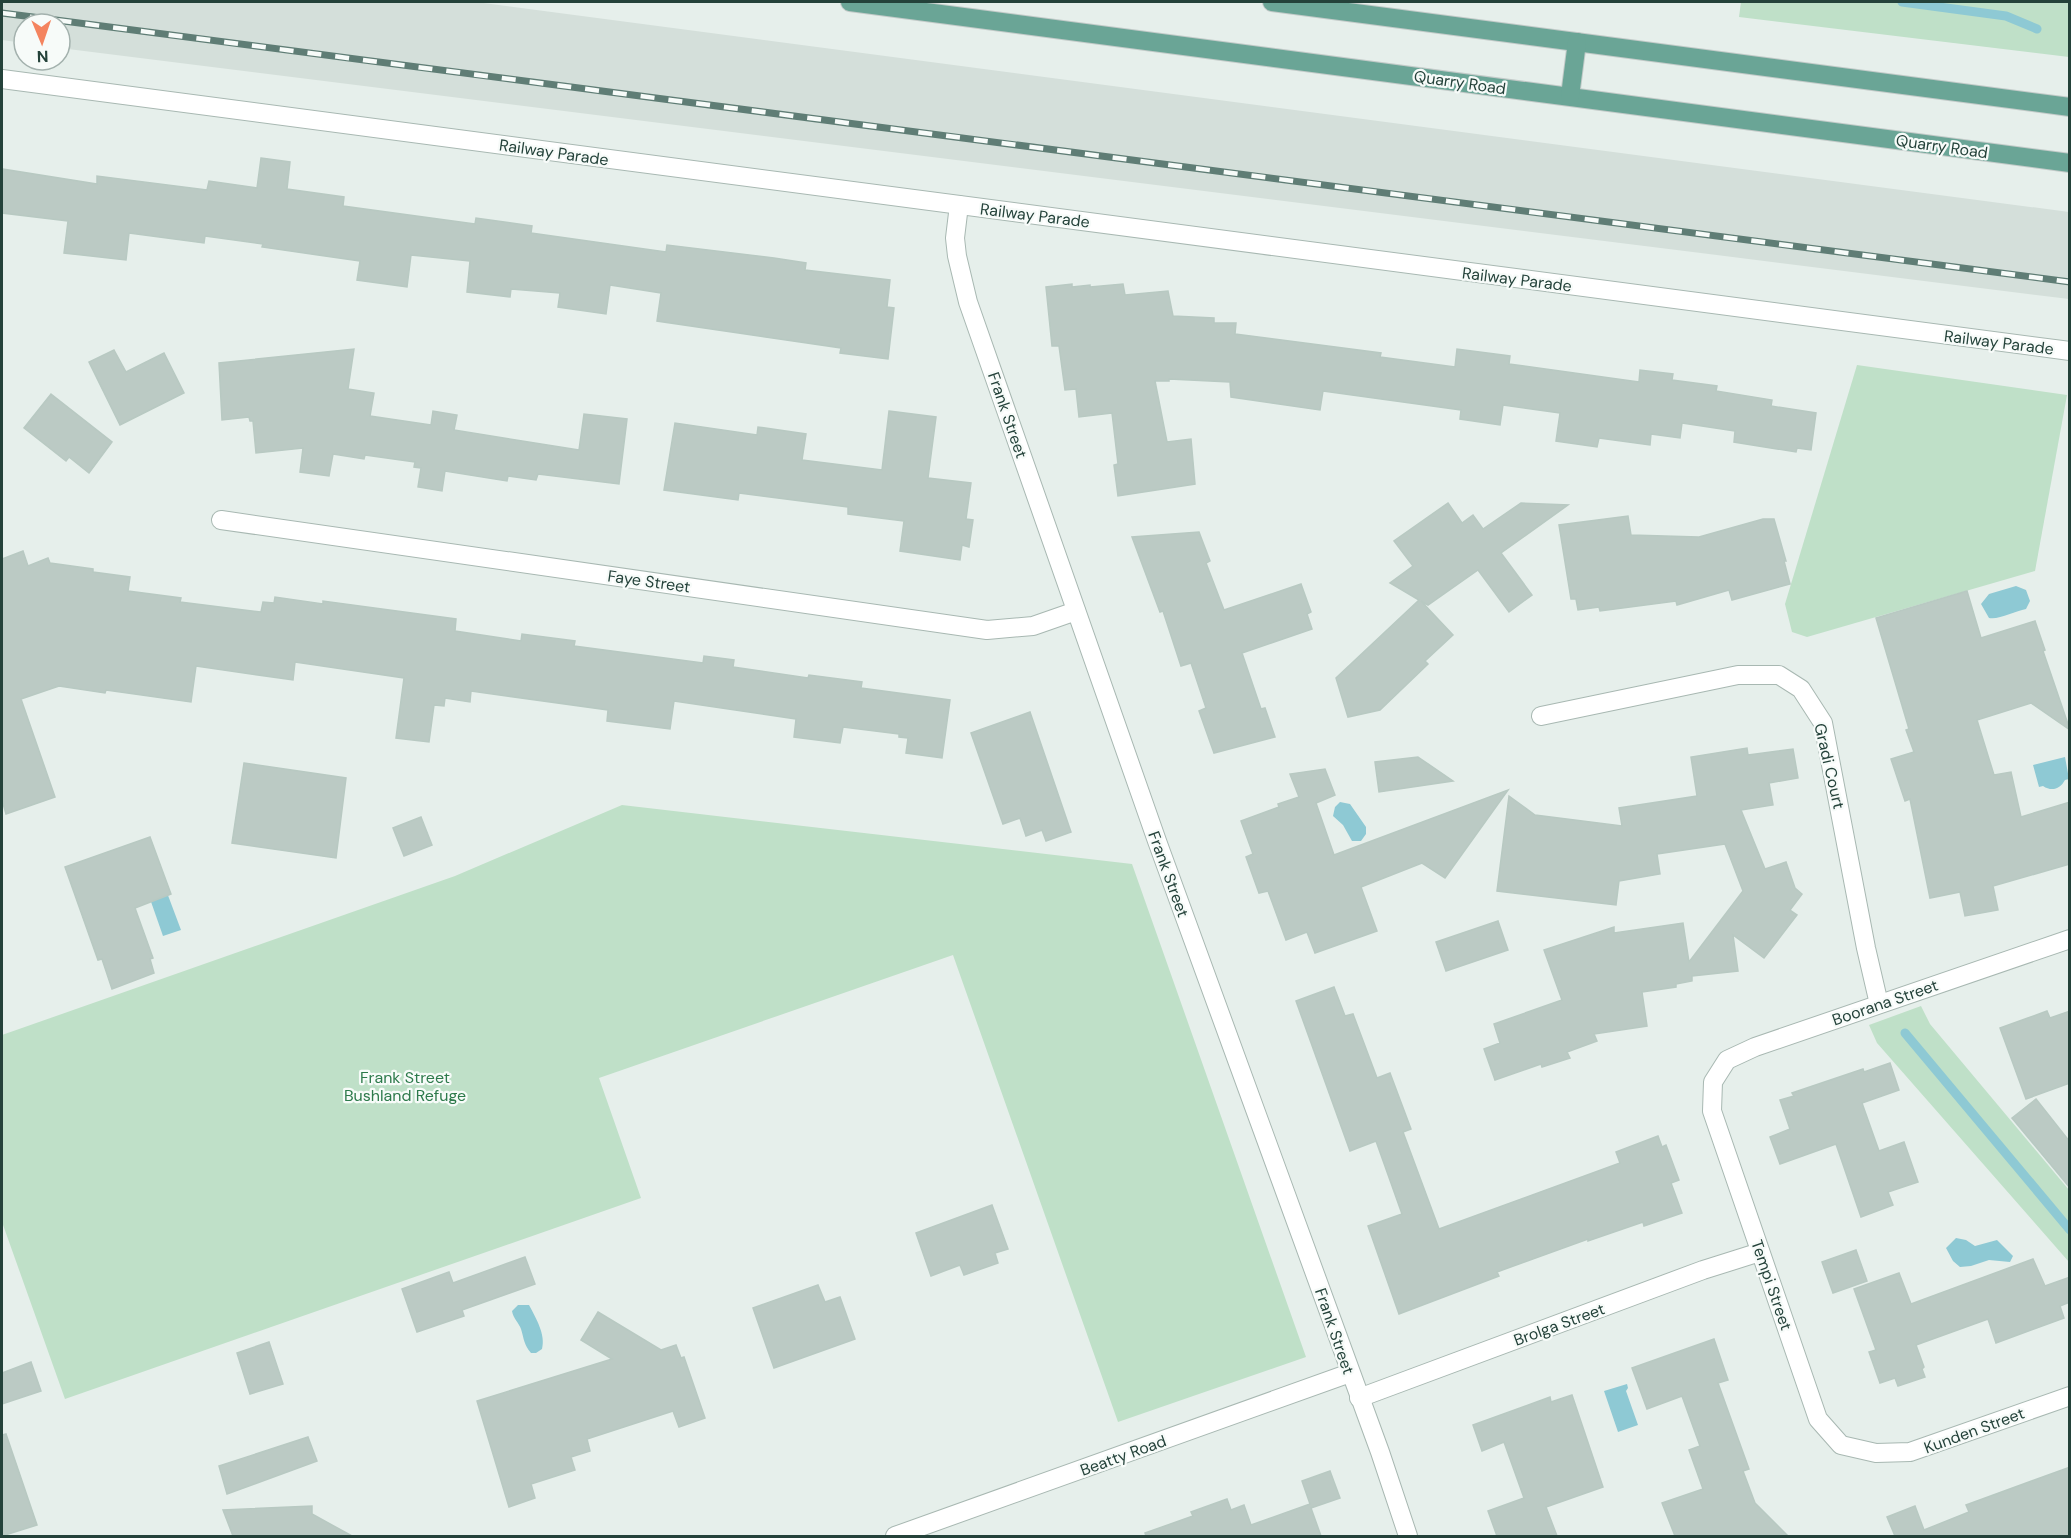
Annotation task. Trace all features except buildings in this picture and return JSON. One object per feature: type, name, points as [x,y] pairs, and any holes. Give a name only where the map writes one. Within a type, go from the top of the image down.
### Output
[{"type":"main road","name":"Quarry Road","points":[[850,2],[2070,163]]},
{"type":"main road","points":[[1272,2],[2070,107]]},
{"type":"main road","points":[[1570,96],[1576,42]]},
{"type":"street","name":"Railway Parade","points":[[2,79],[2070,351]]},
{"type":"street","name":"Frank Street","points":[[959,205],[955,238],[968,302],[1157,841],[1380,1452],[1408,1536]]},
{"type":"street","name":"Faye Street","points":[[221,520],[987,630],[1033,626],[1076,611]]},
{"type":"street","name":"Gradi Court","points":[[1541,716],[1738,675],[1779,675],[1801,688],[1823,723],[1878,1004]]},
{"type":"street","name":"Boorana Street","points":[[1713,1082],[1727,1060],[1755,1047],[2070,939]]},
{"type":"street","name":"Tempi Street","points":[[1713,1082],[1712,1111],[1818,1419],[1841,1445],[1876,1454]]},
{"type":"street","name":"Brolga Street","points":[[1359,1398],[1703,1270],[1760,1252]]},
{"type":"street","name":"Beatty Road","points":[[907,1535],[1350,1374]]},
{"type":"street","name":"Kunden Street","points":[[1876,1454],[1910,1452],[2070,1396]]},
{"type":"shaded area","points":[[2,2],[476,2],[2069,212],[2069,299],[72,49],[72,12],[12,12],[12,41],[2,40]]},
{"type":"green space","points":[[1741,2],[2069,2],[2069,57],[1739,17]]},
{"type":"green space","points":[[1857,365],[2067,395],[2035,571],[1807,637],[1792,632],[1785,604]]},
{"type":"green space","name":"Frank Street Bushland Refuge","points":[[622,805],[1132,864],[1306,1357],[1118,1422],[953,955],[599,1078],[641,1198],[65,1399],[2,1222],[2,1035],[455,876]]},
{"type":"green space","points":[[1921,1006],[1930,1024],[2069,1190],[2069,1262],[1877,1043],[1869,1025]]},
{"type":"water","points":[[2016,586],[2026,590],[2030,601],[2026,609],[1997,618],[1989,618],[1981,604],[1989,594]]},
{"type":"water","points":[[2065,757],[2069,779],[2056,789],[2039,787],[2033,765]]},
{"type":"water","points":[[1340,802],[1350,804],[1366,827],[1366,834],[1361,841],[1352,841],[1343,825],[1333,816],[1335,807]]},
{"type":"water","points":[[166,890],[181,930],[163,936],[149,896]]},
{"type":"water","points":[[1956,1238],[1966,1240],[1975,1246],[1997,1240],[2013,1256],[2010,1262],[1989,1260],[1960,1267],[1953,1261],[1946,1248]]},
{"type":"water","points":[[518,1305],[529,1305],[540,1327],[543,1344],[542,1349],[536,1353],[531,1353],[524,1342],[513,1314],[512,1311]]},
{"type":"water","points":[[1627,1384],[1626,1391],[1638,1425],[1618,1432],[1604,1391]]},
{"type":"waterway","points":[[1902,2],[2006,16],[2037,29]]},
{"type":"waterway","points":[[1905,1033],[2070,1230]]},
{"type":"railway","points":[[2,13],[2070,282]]}]
